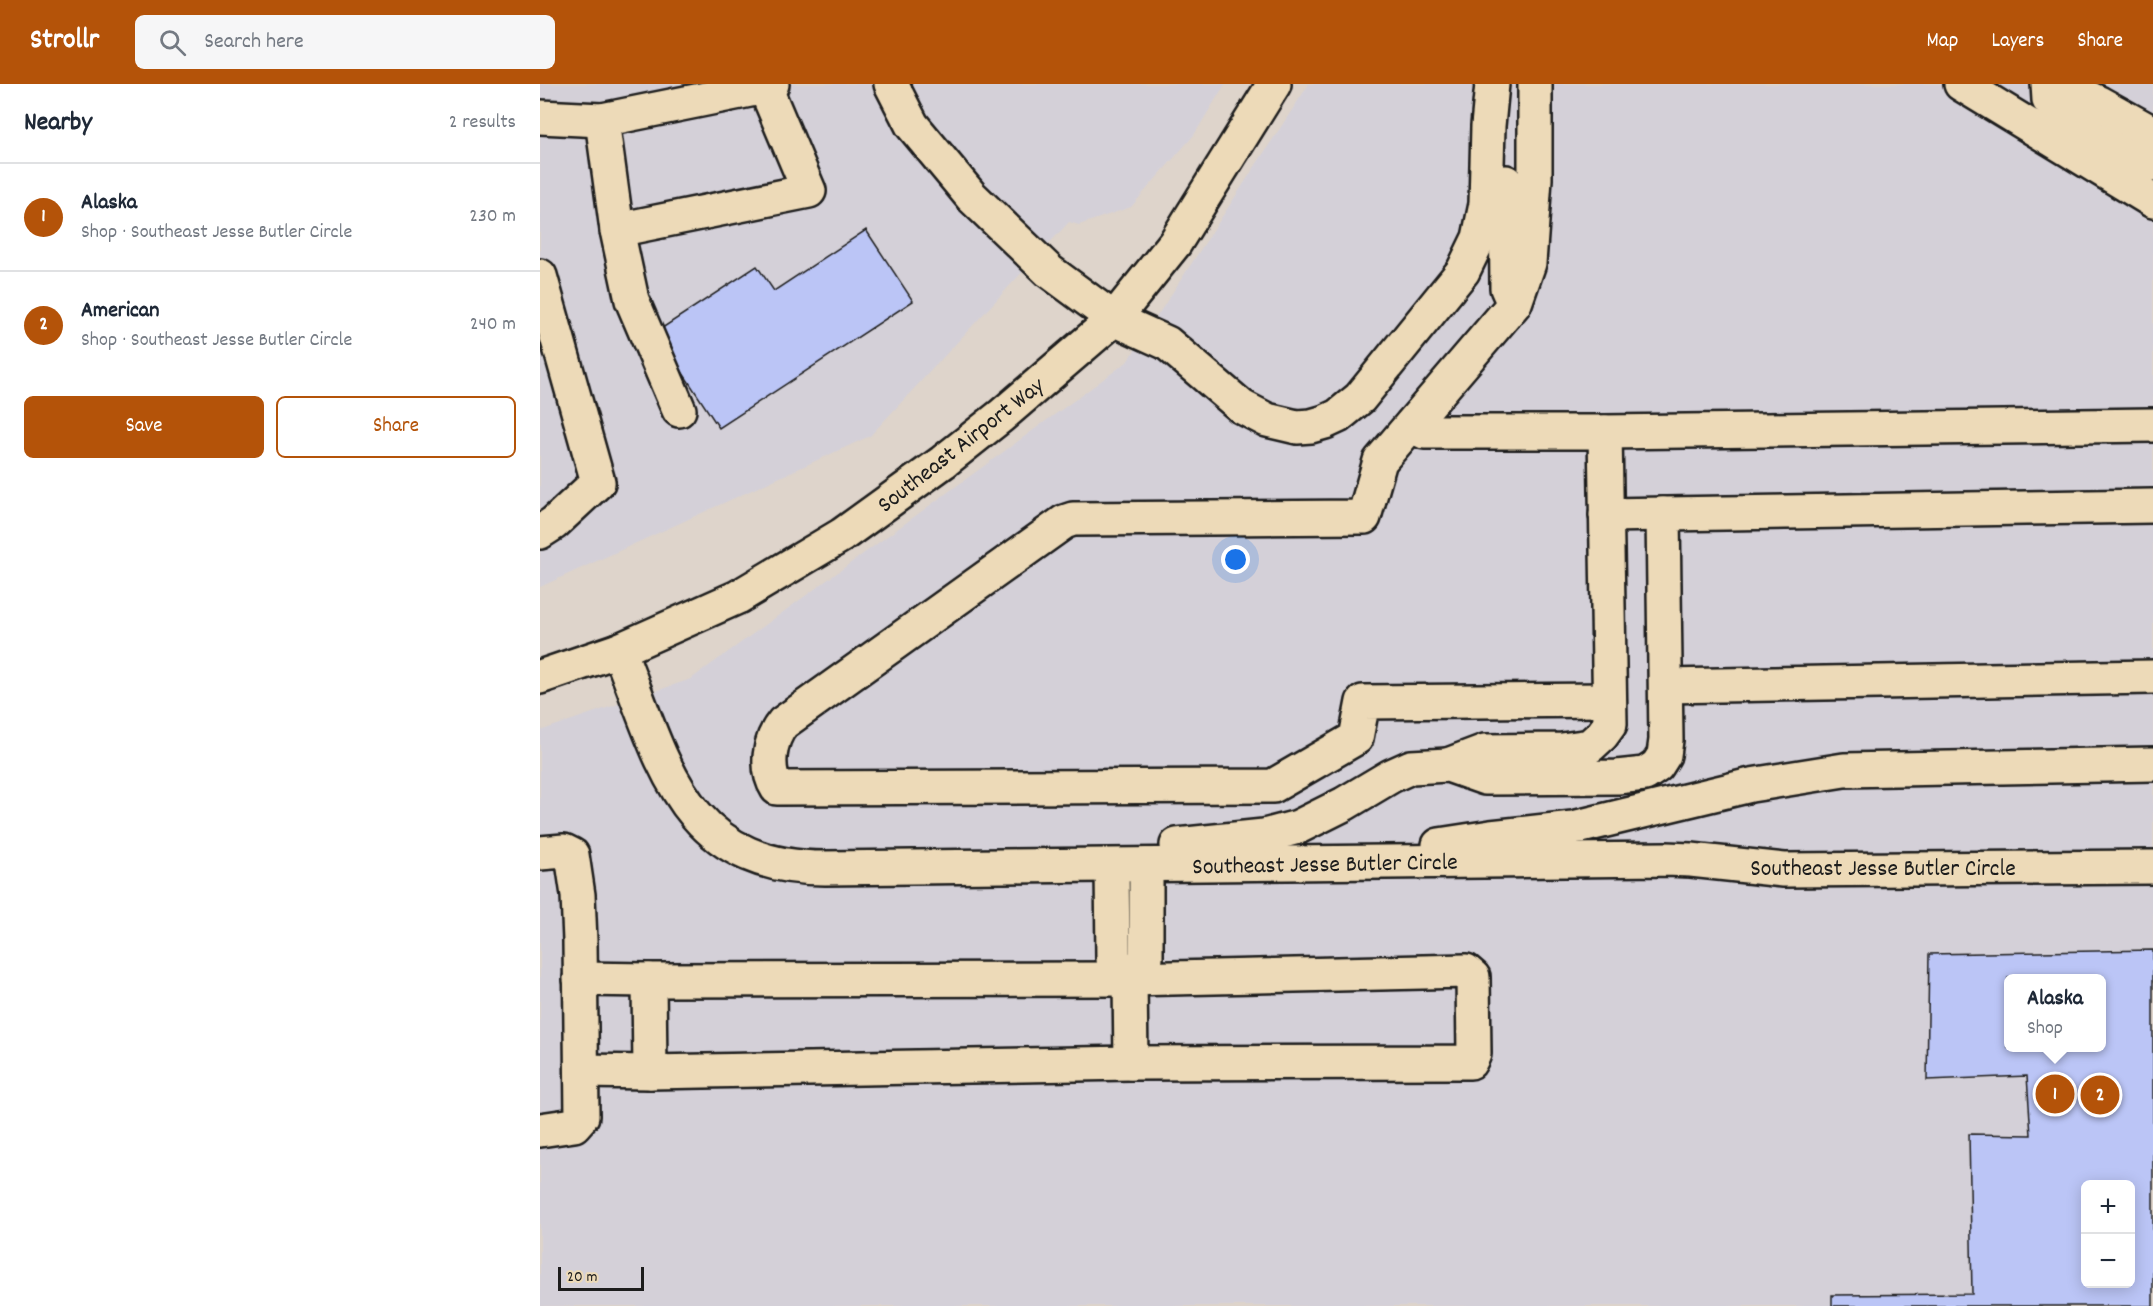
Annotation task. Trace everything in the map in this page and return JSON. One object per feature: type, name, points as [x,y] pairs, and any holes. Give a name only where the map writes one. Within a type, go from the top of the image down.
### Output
[{"type":"street","points":[[891,84],[912,125],[971,196],[1049,271],[1114,319],[1167,343],[1242,407],[1267,420],[1297,427],[1311,426],[1338,416],[1360,398],[1452,286],[1471,255],[1479,238],[1486,204],[1488,126],[1492,84]]},
{"type":"street","name":"Southeast Airport Way","points":[[540,677],[619,650],[738,597],[842,535],[993,423],[1114,319],[1175,243],[1274,84]]},
{"type":"street","points":[[1504,84],[1507,288],[1515,303]]},
{"type":"street","points":[[1534,84],[1535,179],[1529,264],[1515,303],[1380,461],[1364,517],[1073,519],[1064,522],[783,723],[775,733],[771,748],[771,779],[777,788],[1273,786],[1356,738],[1363,702],[1609,700]]},
{"type":"street","points":[[1961,84],[2153,201]]},
{"type":"street","points":[[2048,84],[2049,100],[2153,165]]},
{"type":"street","points":[[2058,84],[2099,103],[2153,133]]},
{"type":"street","points":[[540,117],[602,120],[663,95],[769,86],[809,191],[617,230]]},
{"type":"street","points":[[602,120],[617,230],[632,300],[679,410]]},
{"type":"street","points":[[540,276],[598,482],[554,523],[540,532]]},
{"type":"street","points":[[1412,424],[1424,432],[2153,425]]},
{"type":"street","points":[[1131,1063],[1130,979],[1113,959],[1129,865],[1146,848],[1264,836],[1298,827],[1344,804],[1391,776],[1412,767],[1448,765],[1485,751],[1562,750],[1590,746],[1602,735],[1610,724],[1605,432]]},
{"type":"street","points":[[1606,515],[2153,506]]},
{"type":"street","points":[[1448,765],[1485,778],[1617,777],[1646,774],[1657,766],[1664,755],[1666,740],[1663,514]]},
{"type":"street","name":"Southeast Jesse Butler Circle","points":[[619,650],[674,786],[696,817],[728,844],[746,853],[782,865],[802,868],[1691,860],[1784,870],[2153,867]]},
{"type":"street","points":[[1666,686],[2153,678]]},
{"type":"street","points":[[1412,862],[1422,848],[1491,837],[1573,828],[1751,784],[1844,770],[2153,764]]},
{"type":"street","points":[[540,854],[564,851],[572,855],[578,895],[582,1071],[582,1116],[574,1125],[540,1130]]},
{"type":"street","points":[[580,979],[1130,979],[1466,971],[1473,977],[1474,1053],[1470,1062],[1131,1063],[650,1072],[582,1071]]},
{"type":"street","points":[[650,980],[650,1072]]},
{"type":"shaded area","points":[[540,84],[1225,84],[1194,135],[1131,207],[1079,225],[1069,222],[870,436],[540,587]]},
{"type":"shaded area","points":[[1309,84],[2153,84],[2153,1306],[540,1306],[540,731],[691,679],[1127,362]]},
{"type":"building","points":[[866,230],[913,301],[719,428],[656,332],[757,266],[774,291]]},
{"type":"building","points":[[2153,950],[2153,1306],[1832,1306],[1832,1295],[1972,1294],[1969,1134],[2031,1135],[2027,1076],[1927,1080],[1929,954]]},
{"type":"place","name":"Alaska","points":[[2055,1094]]},
{"type":"place","name":"American","points":[[2100,1095]]}]
